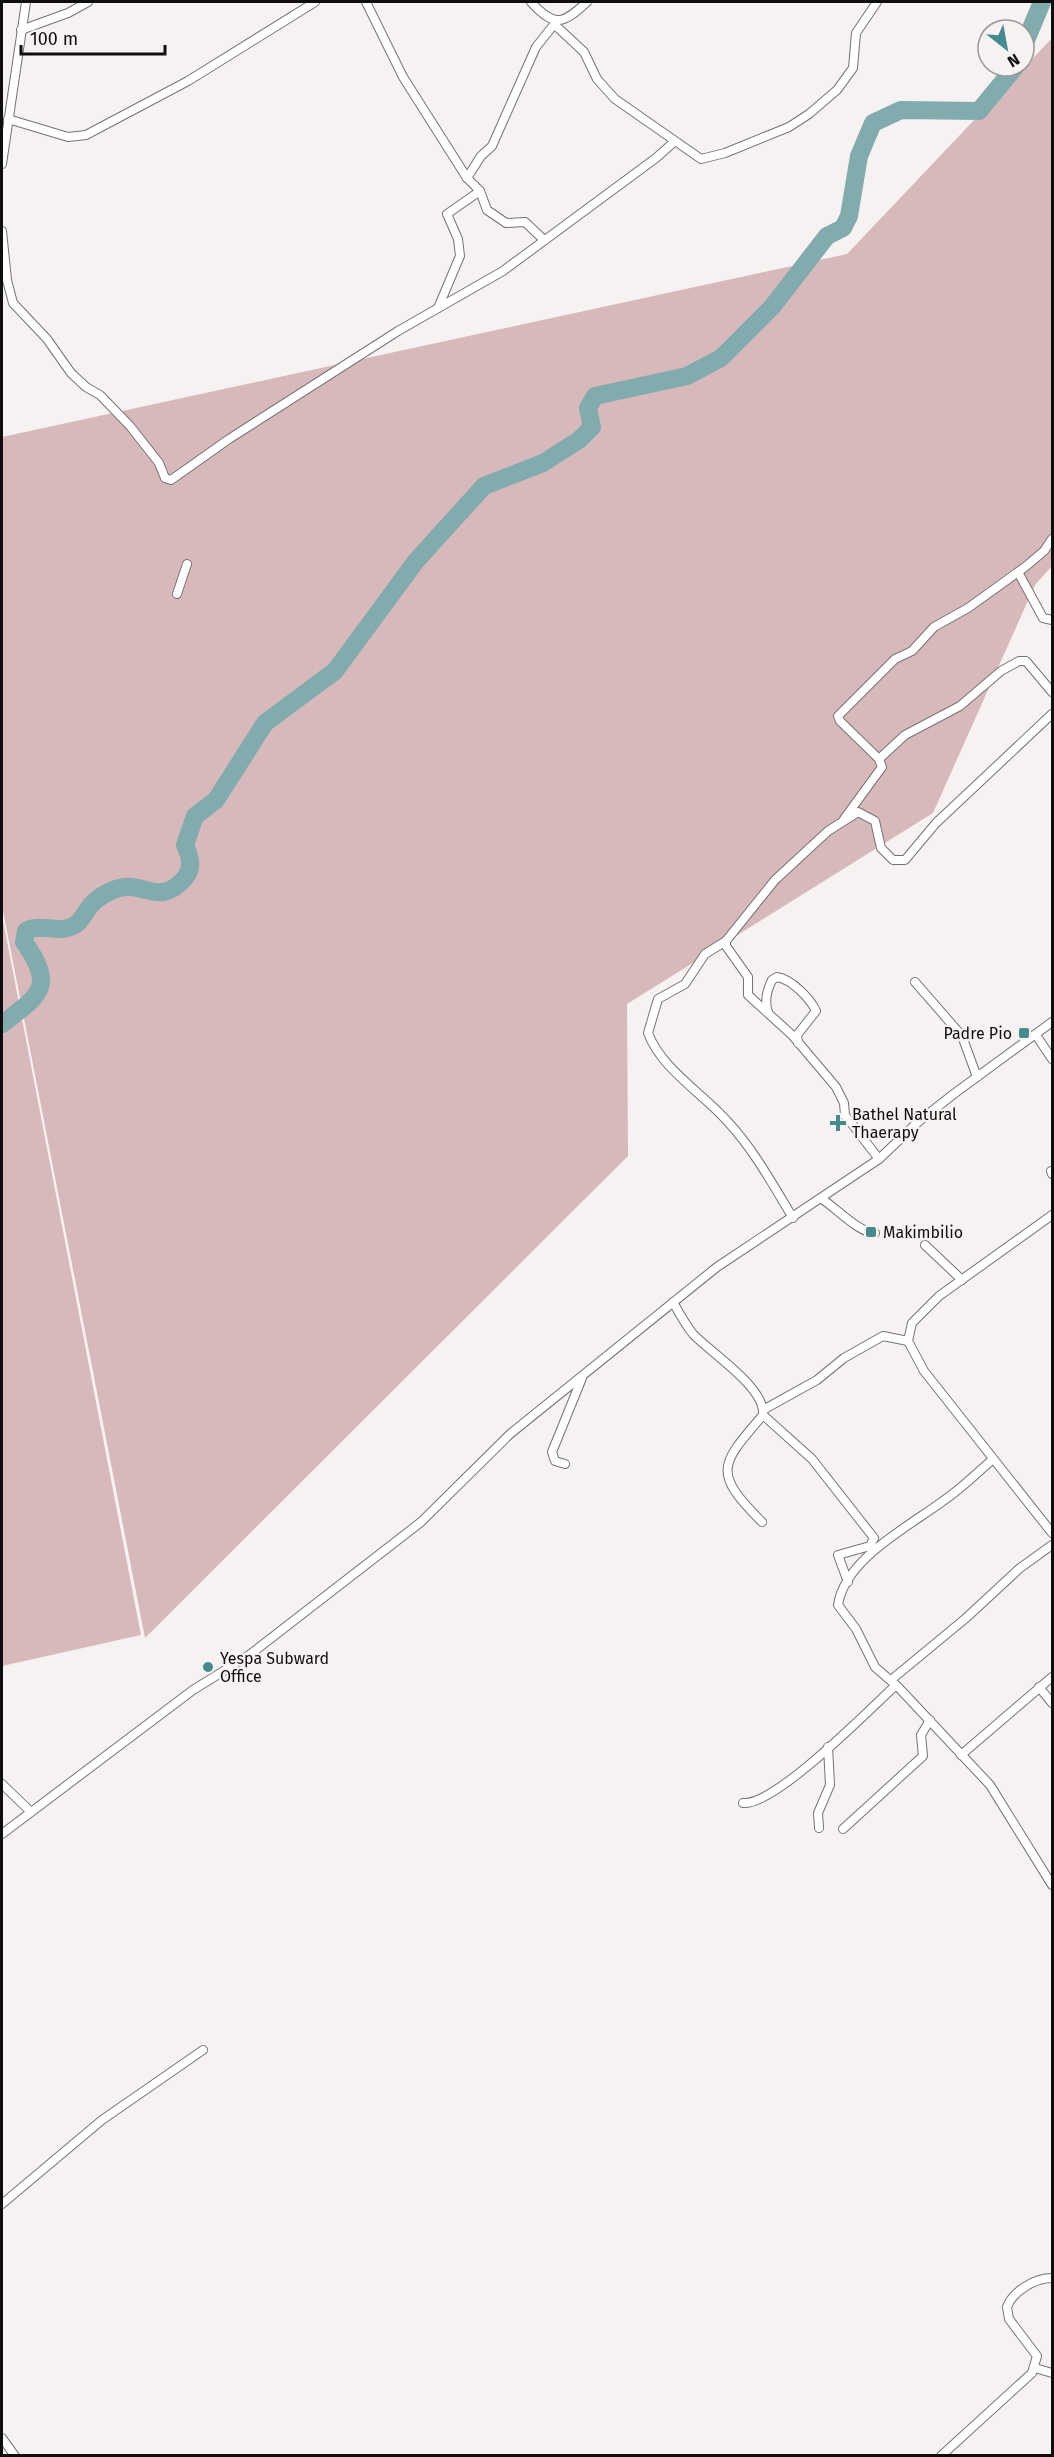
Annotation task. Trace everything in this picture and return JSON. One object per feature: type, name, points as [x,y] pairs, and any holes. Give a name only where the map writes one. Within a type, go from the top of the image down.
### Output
[{"type":"street","points":[[2,164],[26,2]]},
{"type":"street","points":[[21,30],[68,13],[88,2]]},
{"type":"street","points":[[8,119],[68,136],[86,135],[188,81],[315,2]]},
{"type":"street","points":[[366,2],[403,77],[467,178],[480,191],[487,210],[506,224],[525,222],[544,240]]},
{"type":"street","points":[[531,2],[556,23],[584,52],[597,79],[615,99],[674,142],[702,159],[760,140],[789,127],[809,114],[837,90],[853,68],[856,33],[877,2]]},
{"type":"street","points":[[467,178],[481,156],[492,146],[536,47],[556,23],[567,19],[587,2]]},
{"type":"street","points":[[2,231],[7,280],[13,303],[46,339],[71,373],[86,387],[100,394],[130,426],[159,463],[168,481],[339,369],[503,271],[674,142]]},
{"type":"street","points":[[438,308],[460,256],[458,239],[447,214],[480,191]]},
{"type":"street","points":[[793,1218],[753,1155],[728,1122],[667,1062],[648,1033],[658,999],[685,984],[705,954],[726,941],[775,880],[844,819],[881,770],[879,759],[840,721],[838,716],[890,663],[915,648],[934,627],[968,608],[1018,572],[1044,551],[1053,539]]},
{"type":"street","points":[[177,594],[187,564]]},
{"type":"street","points":[[1018,572],[1043,618],[1053,620]]},
{"type":"street","points":[[879,759],[905,735],[960,706],[1000,671],[1019,661],[1026,661],[1053,692]]},
{"type":"street","points":[[844,819],[850,819],[858,812],[875,822],[881,848],[893,860],[901,862],[936,823],[1053,714]]},
{"type":"street","points":[[726,941],[726,946],[748,977],[748,995],[792,1035],[798,1045],[836,1087],[842,1099],[845,1116],[879,1159]]},
{"type":"street","points":[[770,1015],[765,1004],[768,991],[772,980],[781,977],[807,997],[816,1011],[797,1035],[798,1045]]},
{"type":"street","points":[[915,982],[962,1036],[977,1077]]},
{"type":"street","points":[[2,1834],[193,1690],[248,1656],[421,1522],[510,1434],[717,1267],[879,1159],[918,1122],[1053,1022]]},
{"type":"street","points":[[1036,1035],[1053,1059]]},
{"type":"street","points":[[822,1199],[859,1228],[875,1233]]},
{"type":"street","points":[[1053,1215],[962,1280],[918,1316],[910,1327],[908,1341],[924,1371],[1053,1533]]},
{"type":"street","points":[[925,1245],[962,1280]]},
{"type":"street","points":[[673,1302],[692,1332],[757,1395],[763,1412],[812,1459],[874,1538],[870,1546],[838,1555],[848,1582]]},
{"type":"street","points":[[762,1522],[736,1496],[727,1472],[730,1454],[763,1412],[817,1380],[844,1358],[883,1336],[908,1341]]},
{"type":"street","points":[[565,1464],[555,1461],[552,1452],[583,1377]]},
{"type":"street","points":[[993,1459],[947,1499],[863,1561],[848,1577],[838,1605],[856,1629],[870,1660],[930,1720],[994,1791],[1053,1885]]},
{"type":"street","points":[[743,1803],[753,1804],[800,1773],[893,1682],[1020,1568],[1053,1545]]},
{"type":"street","points":[[961,1755],[1053,1677]]},
{"type":"street","points":[[1039,1687],[1053,1703]]},
{"type":"street","points":[[843,1829],[923,1756],[921,1735],[930,1720]]},
{"type":"street","points":[[819,1828],[818,1813],[830,1785],[828,1747]]},
{"type":"street","points":[[2,1784],[31,1812]]},
{"type":"street","points":[[2,2204],[102,2120],[203,2050]]},
{"type":"street","points":[[941,2456],[1020,2386],[1035,2368],[1035,2352],[1009,2319],[1007,2307],[1011,2298],[1028,2286],[1041,2279],[1053,2278]]},
{"type":"street","points":[[1035,2368],[1053,2373]]},
{"type":"street","points":[[2,2438],[15,2456]]},
{"type":"shaded area","points":[[1052,38],[1052,566],[1035,585],[933,813],[627,1004],[628,1156],[145,1638],[2,906],[2,437],[847,254],[1014,78],[1036,78],[1036,55]]},
{"type":"shaded area","points":[[2,915],[141,1635],[2,1666]]},
{"type":"waterway","points":[[1035,18],[1042,2]]},
{"type":"waterway","points":[[2,1024],[26,1005],[39,989],[41,980],[39,970],[24,942],[26,931],[37,928],[62,929],[75,925],[94,902],[116,889],[134,887],[150,891],[166,891],[184,879],[190,866],[190,858],[185,845],[195,816],[216,800],[265,723],[335,671],[416,561],[484,486],[543,463],[579,440],[592,427],[588,408],[595,396],[687,376],[721,358],[772,307],[827,236],[843,228],[849,216],[859,156],[873,123],[901,110],[979,111],[1006,78]]},
{"type":"place","name":"Padre Pio","points":[[1024,1033]]},
{"type":"place","name":"Bathel Natural Thaerapy","points":[[838,1123]]},
{"type":"place","name":"Makimbilio","points":[[871,1232]]},
{"type":"place","name":"Yespa Subward Office","points":[[208,1667]]}]
